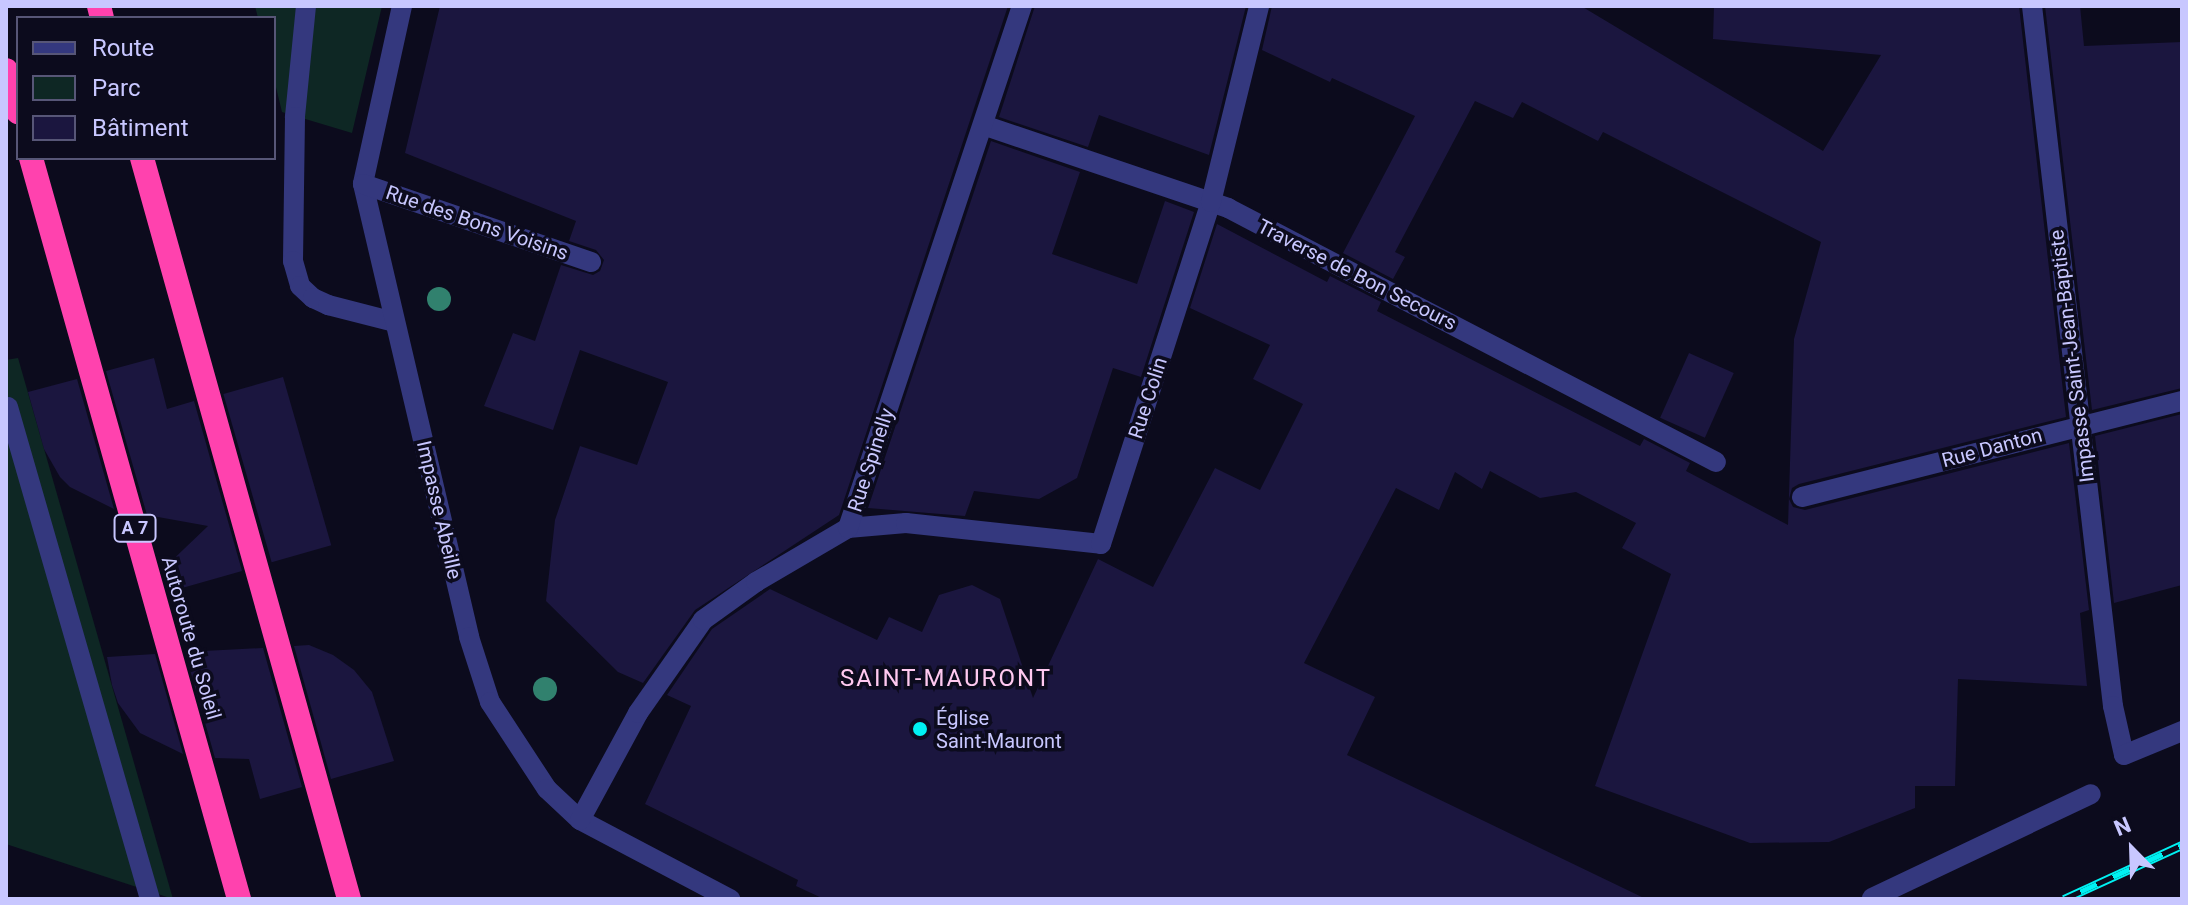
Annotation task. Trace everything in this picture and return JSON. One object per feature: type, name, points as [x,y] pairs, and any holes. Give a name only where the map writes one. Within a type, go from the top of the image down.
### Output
[{"type":"highway","points":[[8,75],[16,105]]},
{"type":"highway","name":"Autoroute du Soleil","points":[[32,160],[239,899]]},
{"type":"highway","points":[[143,160],[349,899]]},
{"type":"street","points":[[306,6],[295,117],[293,261],[300,286],[313,298],[328,305],[394,322]]},
{"type":"street","name":"Impasse Abeille","points":[[402,6],[363,184],[469,637],[490,702],[547,789],[580,820],[730,899]]},
{"type":"street","name":"Rue Spinelly","points":[[580,820],[638,713],[703,620],[756,582],[848,528],[1022,6]]},
{"type":"street","name":"Rue Colin","points":[[848,528],[906,523],[1101,544],[1211,202],[1259,6]]},
{"type":"street","name":"Impasse Saint-Jean-Baptiste","points":[[2032,6],[2113,706],[2124,755],[2182,731]]},
{"type":"street","name":"Traverse de Bon Secours","points":[[983,125],[1211,202],[1716,462]]},
{"type":"street","name":"Rue des Bons Voisins","points":[[363,184],[591,262]]},
{"type":"street","name":"Rue Danton","points":[[1802,497],[2182,401]]},
{"type":"street","points":[[8,407],[150,899]]},
{"type":"street","points":[[1872,898],[2091,794]]},
{"type":"green space","points":[[255,6],[382,6],[352,133],[282,112],[276,87],[276,16],[258,16]]},
{"type":"green space","points":[[18,358],[173,899],[6,844],[6,360]]},
{"type":"building","points":[[440,6],[1008,6],[839,515],[695,610],[643,683],[618,672],[546,601],[555,520],[580,446],[637,465],[668,382],[580,350],[553,430],[484,406],[513,333],[535,341],[561,265],[593,275],[600,271],[604,260],[596,250],[569,241],[576,221],[405,153]]},
{"type":"building","points":[[1035,6],[1246,6],[1209,155],[1099,115],[1088,147],[999,117]]},
{"type":"building","points":[[1272,6],[1581,6],[1823,151],[1881,55],[1713,39],[1714,6],[2019,6],[2066,417],[1799,484],[1792,488],[1789,499],[1793,507],[1805,510],[2069,443],[2089,610],[2080,613],[2087,686],[1958,679],[1955,786],[1915,786],[1915,808],[1829,842],[1750,843],[1595,786],[1671,574],[1622,548],[1636,523],[1576,492],[1540,498],[1490,471],[1482,489],[1455,472],[1439,510],[1396,488],[1304,663],[1375,697],[1347,755],[1646,899],[824,899],[796,886],[798,880],[645,804],[691,706],[667,695],[712,629],[770,589],[877,640],[889,617],[922,632],[939,595],[972,585],[1000,599],[1033,698],[1098,559],[1153,587],[1215,468],[1260,490],[1303,404],[1253,379],[1270,345],[1190,308],[1217,224],[1327,282],[1330,276],[1381,302],[1377,311],[1640,446],[1644,439],[1690,463],[1686,471],[1788,525],[1794,339],[1821,242],[1603,132],[1598,141],[1522,102],[1513,118],[1475,101],[1395,252],[1405,257],[1393,279],[1343,253],[1415,116],[1332,78],[1330,82],[1262,50]]},
{"type":"building","points":[[2045,6],[2080,6],[2084,46],[2182,42],[2182,388],[2092,410]]},
{"type":"building","points":[[991,141],[1080,172],[1052,254],[1137,284],[1165,201],[1194,212],[1141,377],[1113,368],[1077,478],[1039,499],[974,491],[965,516],[868,508]]},
{"type":"building","points":[[1689,353],[1734,373],[1705,438],[1660,418]]},
{"type":"building","points":[[154,358],[167,409],[194,401],[242,571],[168,592],[162,570],[208,526],[147,515],[106,371]]},
{"type":"building","points":[[283,377],[331,545],[272,562],[223,394]]},
{"type":"building","points":[[77,379],[114,509],[70,487],[60,477],[44,449],[28,392]]},
{"type":"building","points":[[2182,414],[2182,585],[2114,603],[2095,436]]},
{"type":"building","points":[[309,645],[333,655],[354,670],[372,692],[394,761],[331,779],[294,646]]},
{"type":"building","points":[[263,648],[302,787],[260,799],[249,759],[215,758],[185,652]]},
{"type":"building","points":[[155,654],[183,754],[140,733],[118,703],[112,685],[107,657]]},
{"type":"railway","points":[[2064,899],[2182,845]]},
{"type":"place","name":"Église Saint-Mauront","points":[[920,729]]},
{"type":"district","name":"SAINT-MAURONT","points":[[946,679]]}]
